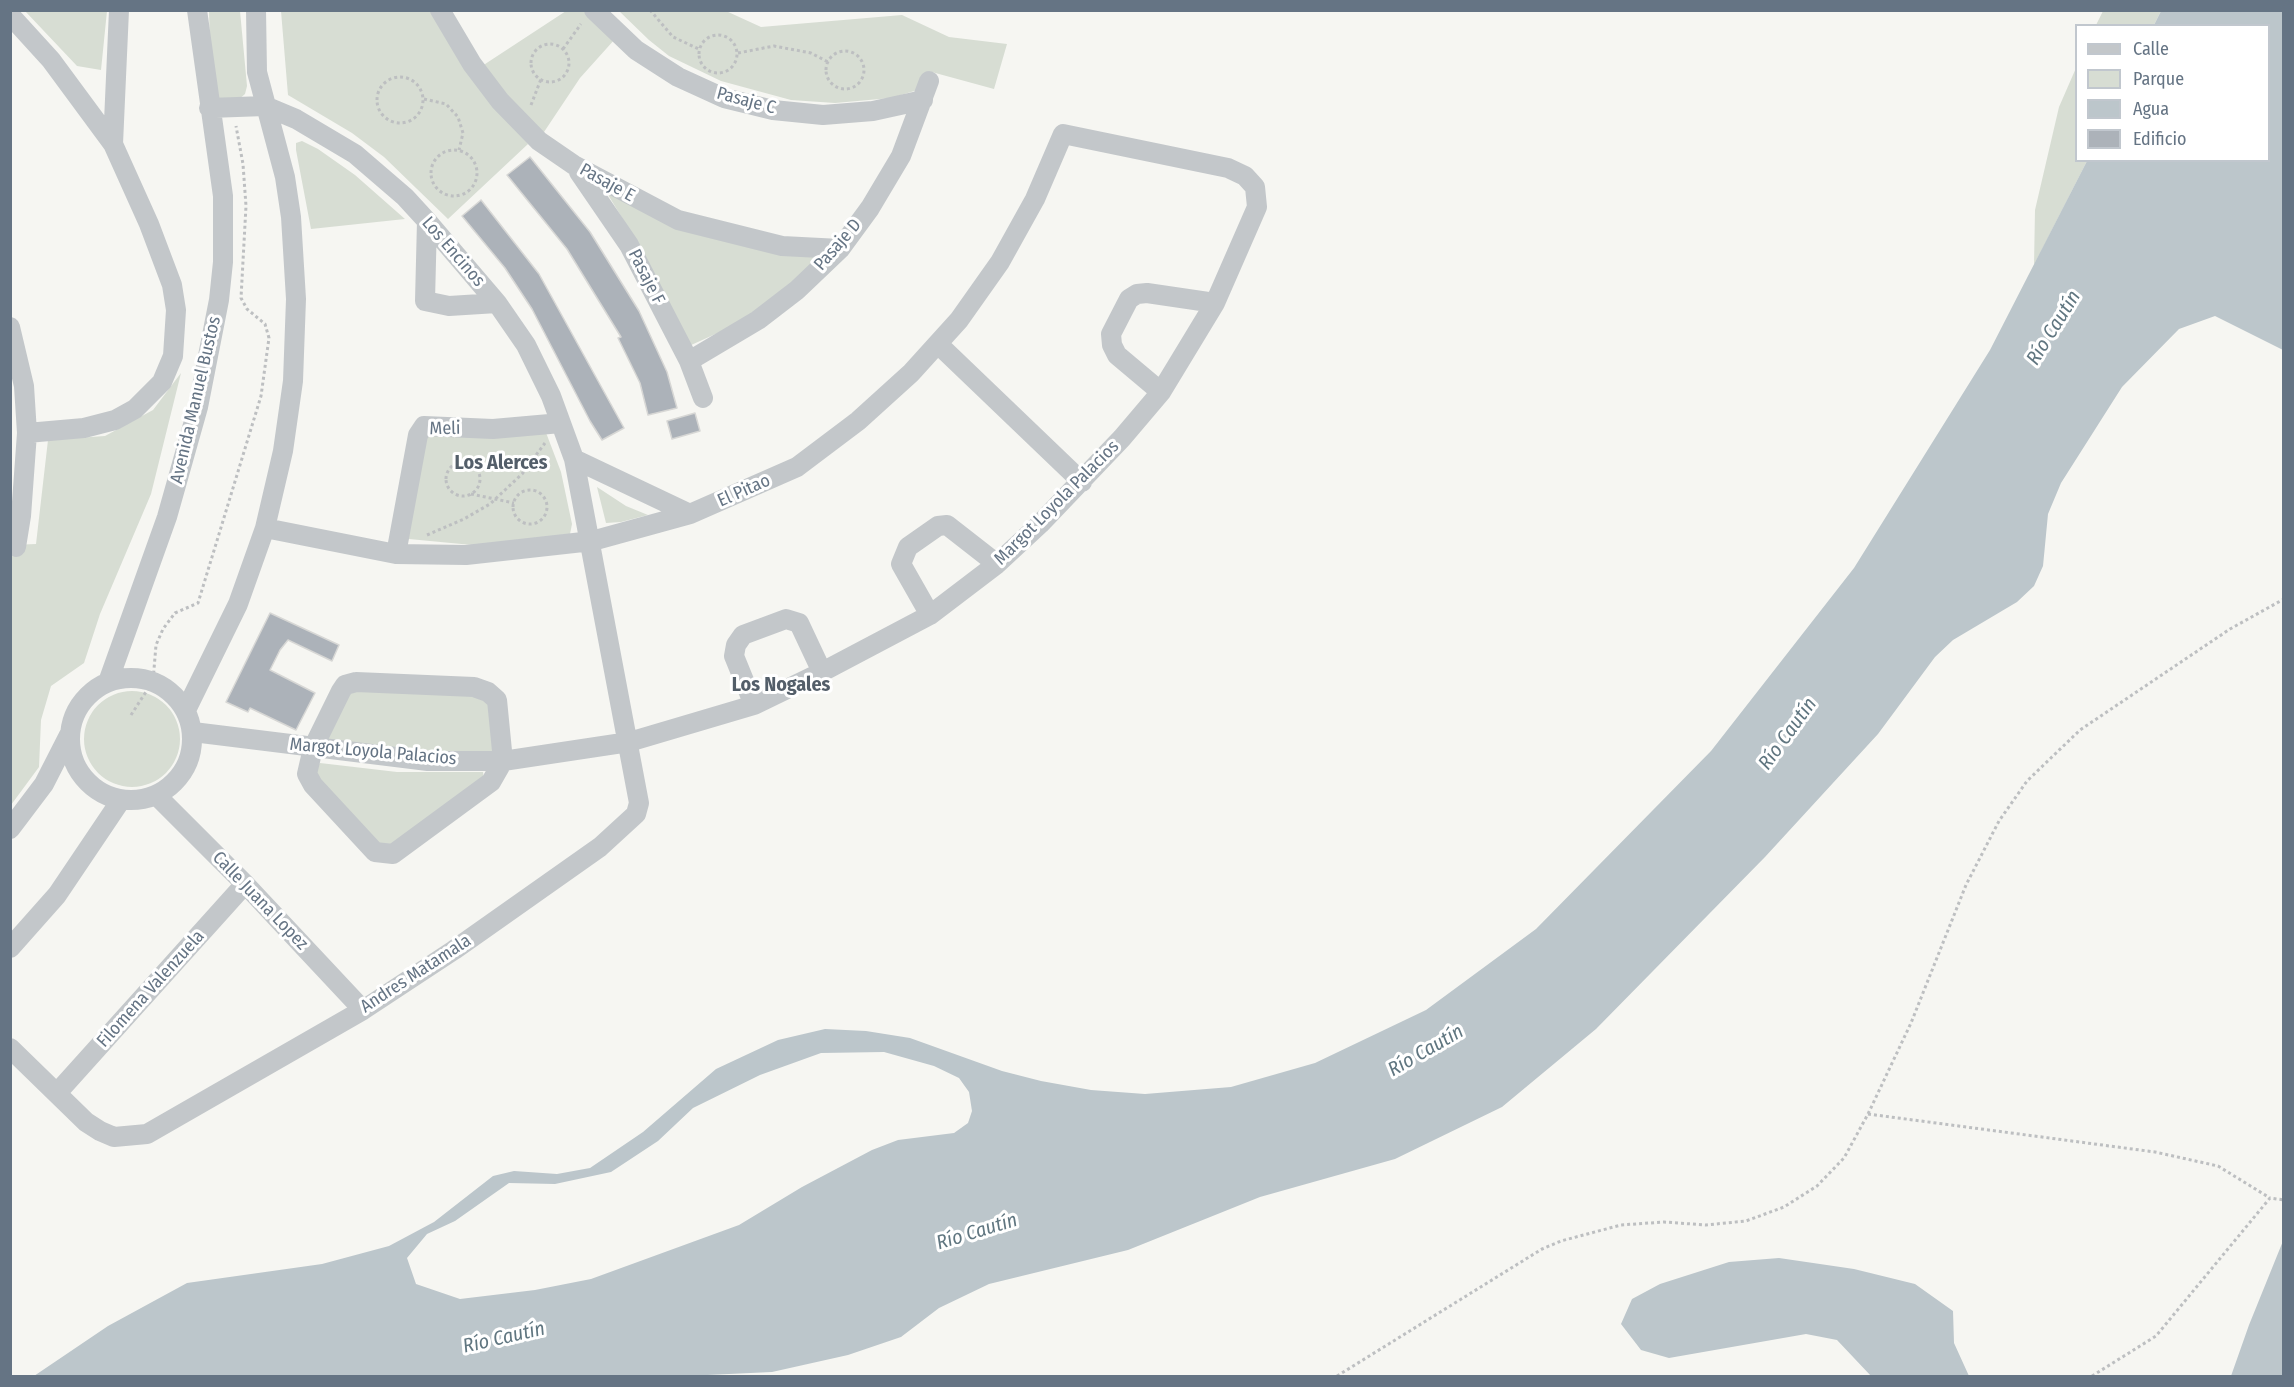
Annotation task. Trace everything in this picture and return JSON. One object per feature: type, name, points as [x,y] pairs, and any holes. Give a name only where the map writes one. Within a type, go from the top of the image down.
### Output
[{"type":"street","points":[[113,144],[119,10]]},
{"type":"street","name":"Avenida Manuel Bustos","points":[[108,682],[167,517],[198,407],[214,328],[223,262],[224,225],[220,166],[209,108],[197,10]]},
{"type":"street","points":[[186,710],[238,604],[265,528],[289,416],[296,340],[293,238],[285,177],[264,106],[254,47],[255,10]]},
{"type":"street","name":"Pasaje E","points":[[440,10],[472,64],[500,101],[539,141],[574,165],[678,220],[782,246],[840,249]]},
{"type":"street","points":[[10,15],[51,60],[113,144],[149,224],[172,285],[176,310],[173,356],[162,382],[135,409],[115,420],[84,428],[27,433]]},
{"type":"street","name":"Pasaje C","points":[[588,16],[678,77],[724,98],[773,110],[823,115],[873,111],[923,100]]},
{"type":"street","name":"Pasaje D","points":[[689,361],[758,320],[797,290],[840,249],[886,183],[913,129],[929,81]]},
{"type":"street","points":[[209,108],[264,106]]},
{"type":"street","name":"Los Encinos","points":[[264,106],[303,124],[354,154],[388,182],[427,221],[497,303],[540,370],[554,430],[574,459],[592,541],[629,742]]},
{"type":"street","name":"El Pitao","points":[[265,528],[397,548],[465,555],[592,541],[690,514],[796,467],[858,421],[911,373],[959,320],[1000,262],[1035,200],[1063,134]]},
{"type":"street","name":"Margot Loyola Palacios","points":[[193,732],[428,761],[503,761],[629,742],[754,705],[930,615],[997,564],[1082,482],[1161,392],[1215,303],[1257,207],[1255,187],[1245,177],[1228,168],[1063,134]]},
{"type":"street","name":"Pasaje F","points":[[574,165],[629,245],[689,361],[703,398]]},
{"type":"street","points":[[427,221],[425,301],[449,306],[497,303]]},
{"type":"street","points":[[1161,392],[1117,355],[1112,345],[1112,334],[1129,299],[1137,294],[1147,293],[1215,303]]},
{"type":"street","points":[[10,327],[24,386],[27,433],[21,516],[16,547]]},
{"type":"street","points":[[938,344],[1082,482]]},
{"type":"street","name":"Meli","points":[[397,548],[418,435],[424,426],[554,430]]},
{"type":"street","points":[[574,459],[690,514]]},
{"type":"street","points":[[930,615],[901,564],[908,547],[938,526],[947,525],[997,564]]},
{"type":"street","points":[[754,705],[734,656],[735,645],[743,636],[786,619],[799,623],[822,672]]},
{"type":"street","points":[[10,829],[44,784],[69,735],[75,713],[88,694],[108,682],[130,677],[153,681],[172,693],[186,710],[193,732],[192,755],[182,775],[165,791],[144,800],[121,800],[100,792],[83,777],[72,757],[69,735]]},
{"type":"street","points":[[356,682],[474,687],[489,692],[497,700],[503,761],[491,782],[393,854],[384,854],[375,852],[313,785],[307,774],[313,748],[345,685],[356,682]]},
{"type":"street","name":"Andres Matamala","points":[[57,1093],[86,1122],[100,1131],[114,1137],[147,1134],[363,1010],[580,861],[624,826],[636,813],[639,803],[629,742]]},
{"type":"street","name":"Calle Juana Lopez","points":[[156,795],[245,884],[363,1010]]},
{"type":"street","points":[[10,948],[57,895],[121,800]]},
{"type":"street","name":"Filomena Valenzuela","points":[[57,1093],[245,884]]},
{"type":"street","points":[[10,1048],[57,1093]]},
{"type":"path","points":[[650,10],[673,37],[700,50]]},
{"type":"path","points":[[563,49],[588,16]]},
{"type":"path","points":[[721,35],[731,40],[738,52],[735,63],[727,71],[715,73],[705,68],[699,57],[700,50],[709,37],[721,35]]},
{"type":"path","points":[[552,44],[563,49],[570,61],[567,71],[559,80],[547,82],[536,76],[531,66],[532,55],[541,46],[552,44]]},
{"type":"path","points":[[738,52],[774,46],[802,51],[828,62]]},
{"type":"path","points":[[848,51],[859,56],[864,67],[863,79],[855,87],[843,89],[832,84],[826,73],[828,62],[836,53],[848,51]]},
{"type":"path","points":[[399,76],[416,82],[424,99],[417,116],[401,123],[384,117],[376,101],[382,84],[399,76]]},
{"type":"path","points":[[524,126],[541,79]]},
{"type":"path","points":[[424,99],[446,104],[458,117],[463,134],[459,151]]},
{"type":"path","points":[[131,715],[153,681],[155,653],[163,629],[175,613],[198,603],[253,427],[266,367],[268,331],[262,319],[247,309],[242,298],[246,206],[235,107]]},
{"type":"path","points":[[459,151],[470,156],[475,163],[476,181],[464,195],[446,195],[432,183],[432,165],[444,152],[459,151]]},
{"type":"path","points":[[397,548],[409,539],[451,526],[495,499],[522,474],[554,430]]},
{"type":"path","points":[[471,494],[477,490],[480,476],[472,464],[458,462],[447,471],[447,485],[457,495],[471,494],[514,503]]},
{"type":"path","points":[[533,489],[545,497],[548,511],[539,522],[524,523],[514,513],[514,503],[519,493],[533,489]]},
{"type":"path","points":[[1337,1377],[1542,1249],[1570,1237],[1600,1228],[1642,1223],[1726,1224],[1746,1221],[1801,1198],[1831,1173],[1844,1158],[1868,1114],[1911,1023],[1966,885],[1999,821],[2027,781],[2080,730],[2230,629],[2283,599]]},
{"type":"path","points":[[1868,1114],[2155,1152],[2218,1166],[2270,1198],[2283,1200]]},
{"type":"path","points":[[2092,1377],[2156,1336],[2270,1198]]},
{"type":"green space","points":[[2103,10],[2161,11],[2154,24],[2096,24]]},
{"type":"green space","points":[[25,11],[107,11],[101,70],[77,66]]},
{"type":"green space","points":[[209,11],[240,11],[247,86],[245,94],[238,100],[222,101],[215,96],[211,82]]},
{"type":"green space","points":[[281,11],[431,11],[528,144],[448,219],[384,157],[352,133],[288,95]]},
{"type":"green space","points":[[566,11],[587,11],[615,39],[580,78],[542,135],[479,68]]},
{"type":"green space","points":[[619,11],[726,11],[761,27],[902,15],[949,37],[1007,44],[994,89],[928,71],[921,89],[891,98],[835,103],[791,100],[721,81],[669,56]]},
{"type":"green space","points":[[2075,70],[2075,162],[2086,162],[2034,265],[2035,210],[2059,107]]},
{"type":"green space","points":[[302,141],[318,149],[355,175],[405,219],[311,229],[296,150],[296,143]]},
{"type":"green space","points":[[607,193],[669,224],[827,254],[784,294],[731,327],[689,346],[639,246]]},
{"type":"green space","points":[[181,373],[151,494],[100,614],[84,663],[51,686],[41,720],[39,767],[11,805],[11,545],[36,544],[48,440],[105,436],[153,410]]},
{"type":"green space","points":[[545,430],[561,472],[572,524],[570,534],[472,545],[409,539],[405,541],[425,435]]},
{"type":"green space","points":[[597,487],[626,506],[648,515],[621,522],[606,523]]},
{"type":"green space","points":[[349,690],[478,694],[488,698],[496,752],[420,754],[327,740]]},
{"type":"green space","points":[[132,691],[150,695],[166,705],[176,721],[180,739],[176,757],[166,773],[150,783],[132,787],[114,783],[98,773],[88,757],[84,739],[88,721],[98,705],[114,695]]},
{"type":"green space","points":[[320,763],[397,772],[483,772],[484,780],[392,848],[377,842],[312,770]]},
{"type":"water","name":"Río Cautín","points":[[2161,11],[2283,11],[2283,350],[2215,316],[2179,329],[2122,387],[2061,483],[2048,514],[2043,566],[2034,586],[2017,602],[1953,640],[1935,657],[1878,734],[1765,857],[1596,1029],[1502,1107],[1395,1159],[1260,1197],[1128,1250],[989,1284],[939,1308],[901,1337],[848,1355],[772,1372],[686,1376],[34,1376],[108,1326],[187,1283],[322,1264],[389,1246],[434,1222],[493,1176],[514,1171],[557,1174],[590,1168],[643,1132],[716,1069],[778,1040],[825,1029],[866,1031],[910,1038],[1002,1071],[1041,1081],[1091,1090],[1145,1094],[1231,1087],[1315,1063],[1426,1010],[1536,929],[1711,751],[1854,568],[1990,350],[2086,162],[2270,162],[2270,24],[2154,24]],"holes":[[[884,1052],[934,1066],[959,1078],[969,1092],[972,1111],[968,1123],[954,1133],[898,1140],[872,1150],[802,1187],[739,1225],[591,1279],[535,1290],[460,1299],[416,1284],[407,1258],[427,1234],[455,1221],[509,1183],[555,1184],[611,1172],[658,1141],[693,1108],[760,1075],[821,1053]]]},
{"type":"water","points":[[2283,1241],[2283,1376],[2231,1376],[2249,1325]]},
{"type":"water","points":[[1779,1258],[1854,1269],[1915,1284],[1953,1311],[1954,1343],[1969,1376],[1871,1376],[1837,1340],[1806,1334],[1669,1358],[1641,1350],[1621,1324],[1632,1299],[1660,1284],[1729,1262]]},
{"type":"building","points":[[530,157],[590,232],[639,311],[667,372],[677,408],[648,415],[640,383],[618,338],[621,337],[567,249],[507,175]]},
{"type":"building","points":[[481,200],[539,274],[624,428],[602,440],[590,421],[532,309],[505,268],[462,216]]},
{"type":"building","points":[[695,413],[700,431],[672,439],[667,421]]},
{"type":"building","points":[[270,613],[339,645],[332,661],[288,640],[280,650],[270,670],[315,693],[296,730],[250,708],[248,712],[226,702]]},
{"type":"district","name":"Los Alerces","points":[[501,463]]},
{"type":"district","name":"Los Nogales","points":[[781,685]]}]
